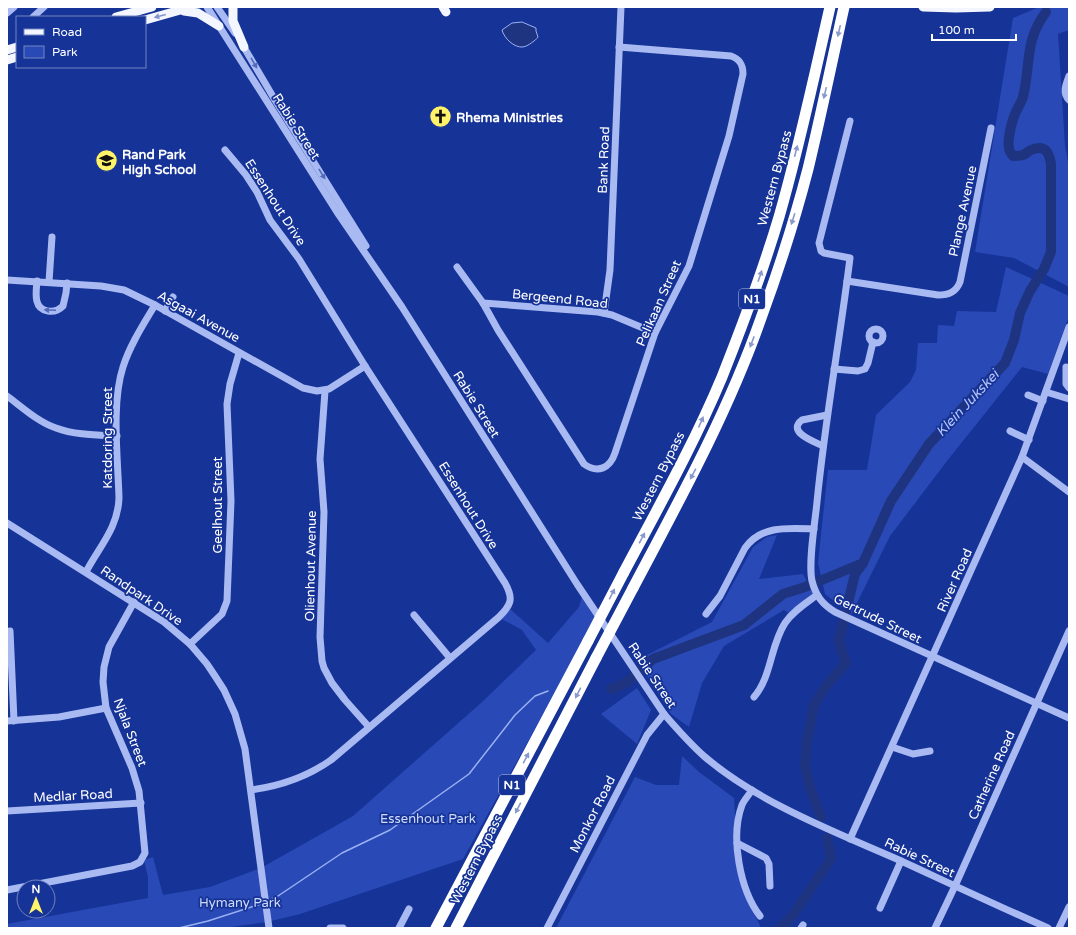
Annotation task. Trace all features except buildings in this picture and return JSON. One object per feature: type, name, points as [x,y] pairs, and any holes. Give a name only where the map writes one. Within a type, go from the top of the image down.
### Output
[{"type":"highway","name":"Western Bypass","points":[[436,928],[698,430],[722,378],[746,316],[784,199],[830,7]]},
{"type":"highway","name":"Western Bypass","points":[[456,928],[710,441],[737,380],[760,321],[795,214],[808,168],[844,7]]},
{"type":"main road","points":[[120,16],[152,7]]},
{"type":"main road","points":[[146,20],[192,7]]},
{"type":"main road","points":[[233,7],[232,21],[244,47]]},
{"type":"main road","points":[[923,7],[990,7]]},
{"type":"main road","points":[[175,12],[185,11],[198,13],[219,26]]},
{"type":"street","points":[[7,13],[14,7]]},
{"type":"street","points":[[34,16],[44,7]]},
{"type":"street","name":"Rabie Street","points":[[207,7],[339,215],[383,277],[569,571],[664,714],[690,743],[706,758],[752,790],[774,802],[1048,928]]},
{"type":"street","name":"Rabie Street","points":[[217,7],[244,47],[275,100],[370,253],[383,277]]},
{"type":"street","name":"Bank Road","points":[[604,313],[610,270],[621,7]]},
{"type":"street","name":"Pelikaan Street","points":[[457,266],[483,303],[498,330],[584,464],[593,469],[606,466],[613,459],[655,333],[689,266],[731,127],[743,70],[740,61],[731,56],[619,47]]},
{"type":"street","points":[[1069,76],[1065,90],[1066,97],[1069,100]]},
{"type":"street","points":[[754,697],[764,683],[780,633],[785,624],[792,614],[816,592],[813,582],[811,562],[814,529],[827,415],[850,258],[824,253],[821,251],[819,243],[850,121]]},
{"type":"street","name":"Plange Avenue","points":[[847,281],[938,295],[949,294],[956,290],[960,282],[991,128]]},
{"type":"street","name":"Essenhout Drive","points":[[225,150],[250,180],[260,197],[270,220],[299,260],[506,583],[510,592],[510,602],[502,614],[331,760],[312,772],[287,783],[251,790]]},
{"type":"street","points":[[50,282],[52,237]]},
{"type":"street","name":"Asgaai Avenue","points":[[7,280],[101,286],[120,289],[165,310],[303,388],[325,391]]},
{"type":"street","points":[[36,281],[36,296],[39,307],[43,310],[49,311],[55,311],[63,306],[67,284]]},
{"type":"street","points":[[165,310],[173,297]]},
{"type":"street","name":"Bergeend Road","points":[[483,303],[604,313],[655,333]]},
{"type":"street","name":"Katdoring Street","points":[[86,572],[111,531],[118,512],[117,396],[123,367],[136,336],[155,305]]},
{"type":"street","name":"River Road","points":[[850,838],[1022,457],[1069,327]]},
{"type":"street","points":[[834,369],[858,372],[865,369],[873,342]]},
{"type":"street","name":"Geelhout Street","points":[[190,644],[222,614],[227,601],[231,501],[227,404],[230,384],[239,352]]},
{"type":"street","points":[[1056,365],[1068,368],[1066,384],[1069,388]]},
{"type":"street","points":[[325,391],[366,366]]},
{"type":"street","name":"Olienhout Avenue","points":[[325,391],[320,459],[324,512],[320,637],[322,661],[332,683],[369,727]]},
{"type":"street","points":[[1046,392],[1069,399]]},
{"type":"street","points":[[1028,395],[1043,401]]},
{"type":"street","points":[[7,396],[25,410],[55,428],[79,434],[117,436]]},
{"type":"street","points":[[823,446],[802,435],[798,431],[798,428],[799,422],[802,420],[827,415]]},
{"type":"street","points":[[1010,431],[1029,440]]},
{"type":"street","points":[[1022,457],[1069,492]]},
{"type":"street","name":"Randpark Drive","points":[[7,523],[164,622],[190,644],[215,676],[224,690],[235,714],[245,749],[269,928]]},
{"type":"street","points":[[706,614],[720,596],[750,541],[768,530],[794,528],[814,529]]},
{"type":"street","name":"Gertrude Street","points":[[816,592],[826,606],[837,613],[932,658],[1069,718]]},
{"type":"street","name":"Njala Street","points":[[7,890],[132,866],[140,862],[145,853],[141,803],[137,783],[106,708],[103,682],[104,668],[114,636],[134,602]]},
{"type":"street","points":[[414,615],[450,658]]},
{"type":"street","points":[[10,631],[11,721],[59,717],[106,708]]},
{"type":"street","name":"Catherine Road","points":[[934,928],[955,886],[1069,631]]},
{"type":"street","name":"Monkor Road","points":[[547,928],[645,739],[664,714]]},
{"type":"street","points":[[892,747],[913,754],[930,752]]},
{"type":"street","points":[[752,790],[742,804],[737,825],[737,843],[742,879],[753,907],[760,916]]},
{"type":"street","name":"Medlar Road","points":[[7,811],[141,803]]},
{"type":"street","points":[[737,843],[766,858],[769,864],[770,886]]},
{"type":"street","points":[[880,908],[901,861]]},
{"type":"street","points":[[1060,928],[1069,907]]},
{"type":"street","points":[[399,928],[409,909]]},
{"type":"street","points":[[330,928],[343,928]]},
{"type":"green space","points":[[1039,7],[1069,7],[1069,30],[1058,34],[1065,146],[1069,168],[1069,287],[1014,258],[975,252],[1013,18]]},
{"type":"green space","points":[[1006,267],[1069,296],[1069,316],[1048,374],[1022,367],[947,461],[890,536],[851,615],[825,594],[818,563],[828,470],[867,470],[876,415],[910,382],[916,370],[918,343],[937,343],[938,325],[954,326],[957,311],[996,312]]},
{"type":"green space","points":[[777,535],[759,579],[803,574],[813,594],[789,613],[784,610],[724,646],[702,683],[689,727],[671,714],[637,660],[712,622],[753,547],[767,537]]},
{"type":"green space","name":"Essenhout Park","points":[[583,593],[599,613],[463,859],[300,914],[267,922],[223,928],[7,928],[7,924],[34,919],[56,919],[56,915],[148,898],[148,877],[144,860],[153,857],[163,895],[210,887],[261,868],[353,816],[481,703],[536,650],[522,630],[500,618],[509,608],[548,643],[579,607]]},
{"type":"green space","points":[[637,688],[651,710],[637,744],[601,714]]},
{"type":"green space","points":[[682,756],[699,772],[734,798],[737,850],[741,884],[761,928],[556,928],[635,777],[656,785],[679,785]]},
{"type":"shaded area","points":[[522,22],[536,28],[538,37],[526,46],[520,47],[510,42],[502,30],[512,23]]},
{"type":"waterway","name":"Klein Jukskei","points":[[821,817],[810,788],[805,766],[807,741],[814,705],[827,685],[846,663],[839,640],[855,574],[863,563],[891,501],[929,444],[1005,363],[1014,340],[1020,313],[1030,291],[1044,269],[1051,252],[1051,164],[1049,156],[1046,150],[1040,148],[1036,148],[1019,156],[1013,156],[1009,150],[1009,136],[1015,114],[1023,97],[1031,43],[1034,33],[1046,12]]},
{"type":"waterway","points":[[611,689],[626,683],[653,659],[744,625],[783,594],[805,587],[863,563]]},
{"type":"waterway","points":[[278,896],[342,853],[390,830],[469,774],[515,715],[535,696],[548,691]]},
{"type":"waterway","name":"Klein Jukskei","points":[[780,928],[793,915],[831,859],[827,838]]},
{"type":"waterway","points":[[267,901],[274,898]]},
{"type":"waterway","points":[[179,928],[208,921],[264,903]]},
{"type":"place","name":"Rhema Ministries","points":[[440,117]]},
{"type":"place","name":"Rand Park High School","points":[[106,161]]},
{"type":"park label","name":"Hymany Park","points":[[240,902]]}]
